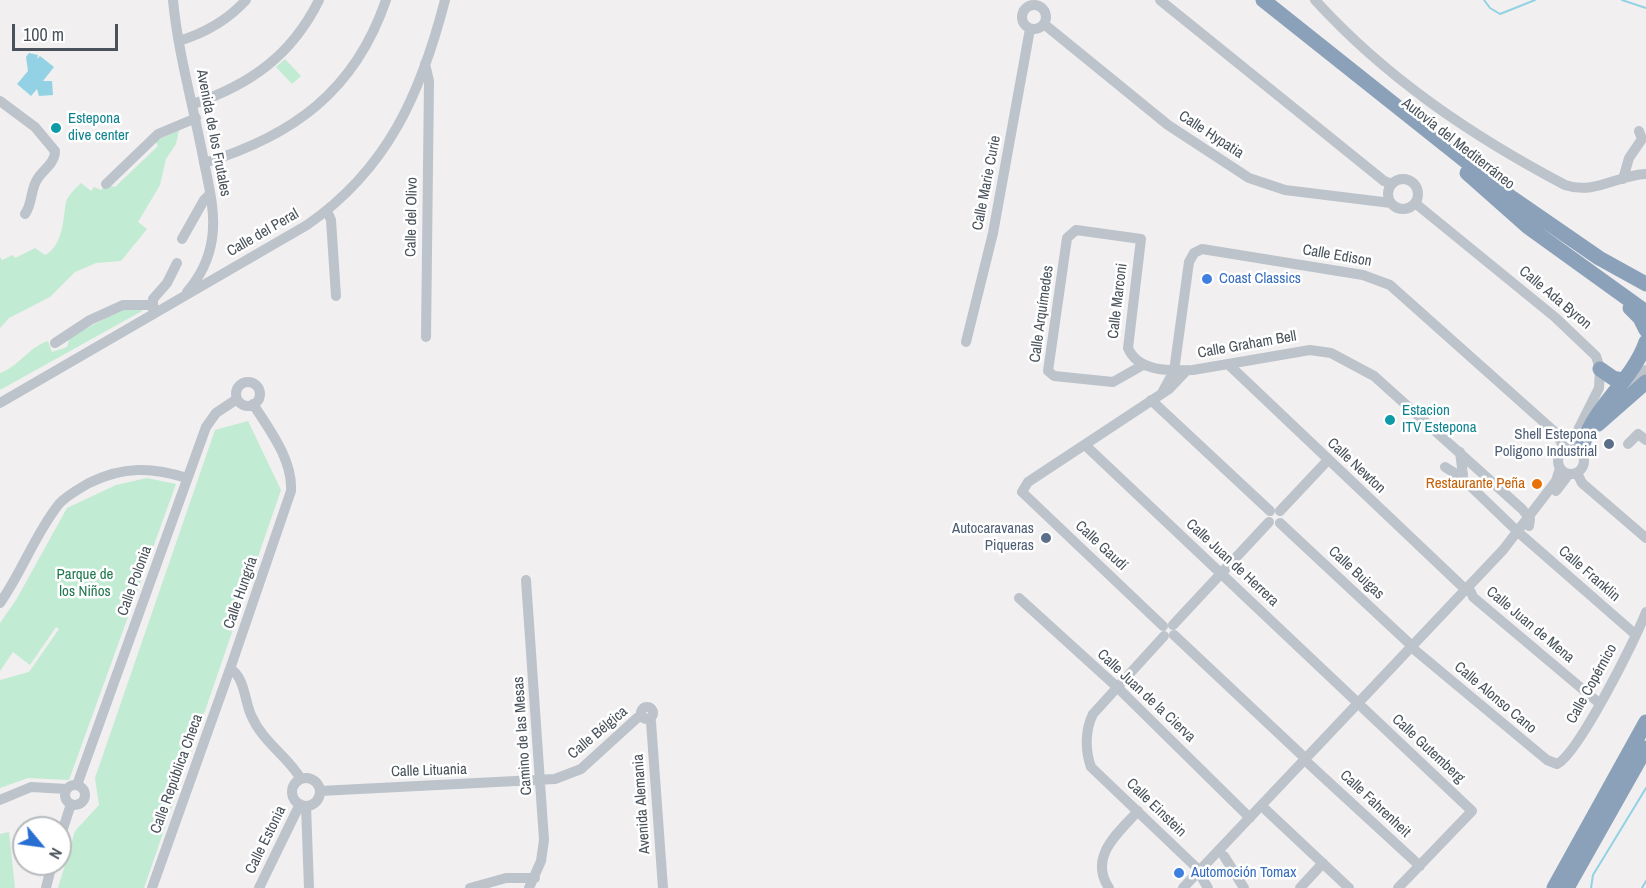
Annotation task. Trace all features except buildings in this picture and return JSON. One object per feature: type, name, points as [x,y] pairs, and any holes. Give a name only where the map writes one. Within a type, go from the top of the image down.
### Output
[{"type":"highway","name":"Autovía del Mediterráneo","points":[[1263,0],[1533,213],[1599,258],[1646,284]]},
{"type":"highway","name":"Autovía del Mediterráneo","points":[[1278,0],[1525,197],[1593,244],[1646,275]]},
{"type":"highway","name":"Autovía del Mediterráneo","points":[[1407,115],[1485,190],[1553,246]]},
{"type":"highway","points":[[1553,246],[1646,312]]},
{"type":"highway","points":[[1553,246],[1581,272],[1633,310],[1646,330]]},
{"type":"highway","points":[[1575,448],[1638,359],[1646,342]]},
{"type":"highway","points":[[1600,369],[1613,378],[1623,380]]},
{"type":"highway","points":[[1598,424],[1646,382]]},
{"type":"highway","points":[[1554,888],[1646,722]]},
{"type":"highway","points":[[1567,888],[1646,748]]},
{"type":"highway","points":[[1628,781],[1646,760]]},
{"type":"street","points":[[178,41],[214,27],[232,15],[246,0]]},
{"type":"street","points":[[193,104],[241,85],[273,63],[298,36],[319,0]]},
{"type":"street","points":[[204,163],[272,138],[318,106],[352,68],[372,34],[387,0]]},
{"type":"street","name":"Calle del Peral","points":[[0,403],[153,309],[207,283],[327,211],[377,160],[399,128],[425,64],[445,0]]},
{"type":"street","points":[[1160,0],[1384,181],[1392,183],[1401,179],[1411,180],[1418,188],[1415,203],[1403,209],[1392,203],[1388,193],[1392,183]]},
{"type":"street","points":[[1315,0],[1376,63],[1454,120],[1551,177],[1576,188],[1603,186],[1646,174]]},
{"type":"street","name":"Avenida de los Frutales","points":[[176,1],[178,41],[196,118],[210,194],[213,230],[202,271],[183,296]]},
{"type":"street","points":[[1030,6],[1040,7],[1045,11],[1044,24],[1039,28],[1030,29],[1024,24],[1022,17],[1030,6]]},
{"type":"street","name":"Calle Hypatia","points":[[1044,24],[1168,125],[1249,178],[1285,190],[1382,204],[1392,203]]},
{"type":"street","name":"Calle Marie Curie","points":[[966,342],[993,233],[1030,29]]},
{"type":"street","name":"Calle del Olivo","points":[[425,64],[429,78],[426,337]]},
{"type":"street","points":[[413,96],[429,98]]},
{"type":"street","points":[[0,117],[3,104],[35,127],[55,151],[52,162],[35,183],[25,214]]},
{"type":"street","points":[[106,184],[158,134],[196,118]]},
{"type":"street","points":[[1623,179],[1629,158],[1642,139],[1639,131]]},
{"type":"street","points":[[182,239],[204,200],[210,194]]},
{"type":"street","name":"Calle Ada Byron","points":[[1415,203],[1588,346],[1596,356],[1600,369]]},
{"type":"street","points":[[327,211],[331,220],[336,296]]},
{"type":"street","name":"Calle Arquímedes","points":[[1141,239],[1076,230],[1071,232],[1067,238],[1048,371],[1054,376],[1113,382],[1143,365]]},
{"type":"street","name":"Calle Marconi","points":[[1141,239],[1128,348],[1131,356],[1143,365]]},
{"type":"street","name":"Calle Edison","points":[[1174,371],[1189,262],[1198,250],[1363,275],[1390,285],[1575,448]]},
{"type":"street","points":[[55,343],[90,320],[123,305],[153,309],[177,263]]},
{"type":"street","points":[[202,271],[207,283]]},
{"type":"street","name":"Calle Graham Bell","points":[[1162,393],[1174,371],[1310,350],[1331,353],[1374,375],[1460,452],[1484,474],[1524,528]]},
{"type":"street","name":"Calle Newton","points":[[1228,364],[1468,591]]},
{"type":"street","points":[[1143,365],[1174,371]]},
{"type":"street","points":[[1468,591],[1499,562],[1569,472],[1584,464],[1584,456],[1575,448],[1575,436],[1597,394],[1600,369]]},
{"type":"street","points":[[1646,369],[1575,448],[1558,460],[1646,538]]},
{"type":"street","name":"Calle Graham Bell","points":[[1024,487],[1162,393],[1182,378],[1187,370]]},
{"type":"street","points":[[252,383],[259,393],[259,398],[253,404],[242,405],[237,399],[237,392],[241,384],[252,383]]},
{"type":"street","name":"Calle Polonia","points":[[72,787],[208,422],[216,412],[237,399]]},
{"type":"street","name":"Calle Buigas","points":[[1151,400],[1414,648]]},
{"type":"street","name":"Calle Hungría","points":[[230,669],[291,491],[291,477],[286,462],[253,404]]},
{"type":"street","points":[[1628,444],[1638,434],[1646,440]]},
{"type":"street","name":"Calle Juan de Herrera","points":[[1085,445],[1361,705]]},
{"type":"street","points":[[1460,452],[1465,479]]},
{"type":"street","points":[[1117,687],[1328,460]]},
{"type":"street","points":[[1445,467],[1465,479],[1524,528]]},
{"type":"street","points":[[0,603],[56,509],[74,492],[104,477],[132,469],[162,471],[187,478]]},
{"type":"street","points":[[1465,479],[1484,474]]},
{"type":"street","name":"Calle Gaudí","points":[[1024,487],[1025,496],[1308,761]]},
{"type":"street","points":[[1183,888],[1203,879],[1250,818],[1361,705],[1524,528]]},
{"type":"street","name":"Calle Franklin","points":[[1524,528],[1636,635]]},
{"type":"street","name":"Camino de las Mesas","points":[[526,580],[544,840],[535,878],[529,888]]},
{"type":"street","name":"Calle Juan de Mena","points":[[1468,591],[1599,703]]},
{"type":"street","name":"Calle Juan de la Cierva","points":[[1019,598],[1117,687],[1250,818]]},
{"type":"street","name":"Calle Copérnico","points":[[1557,764],[1564,760],[1580,736],[1636,635],[1646,612]]},
{"type":"street","points":[[1361,705],[1379,691],[1402,666],[1414,648]]},
{"type":"street","name":"Calle Alonso Cano","points":[[1414,648],[1547,760],[1557,764]]},
{"type":"street","points":[[230,669],[236,674],[250,713],[263,738],[301,778],[313,780],[320,791],[314,802],[303,805]]},
{"type":"street","name":"Calle República Checa","points":[[152,888],[230,669]]},
{"type":"street","name":"Calle Einstein","points":[[1117,687],[1089,720],[1087,751],[1091,767],[1138,811],[1203,879]]},
{"type":"street","name":"Calle Gutemberg","points":[[1361,705],[1472,811],[1419,866]]},
{"type":"street","name":"Calle Bélgica","points":[[540,782],[581,769],[637,718],[645,717]]},
{"type":"street","name":"Avenida Alemania","points":[[645,717],[663,888]]},
{"type":"street","points":[[1193,888],[1296,778],[1308,761]]},
{"type":"street","name":"Calle Fahrenheit","points":[[1308,761],[1419,866]]},
{"type":"street","points":[[301,778],[292,789],[293,798],[303,805]]},
{"type":"street","name":"Calle Lituania","points":[[320,791],[540,782]]},
{"type":"street","points":[[0,800],[31,787],[72,787],[85,791],[85,798],[81,803],[71,804]]},
{"type":"street","points":[[71,804],[65,798],[72,787]]},
{"type":"street","points":[[1266,810],[1274,792]]},
{"type":"street","points":[[67,816],[71,804]]},
{"type":"street","points":[[303,805],[309,888]]},
{"type":"street","name":"Calle Estonia","points":[[259,888],[303,805]]},
{"type":"street","points":[[1266,810],[1349,888]]},
{"type":"street","points":[[1109,888],[1100,869],[1102,855],[1116,834],[1138,811]]},
{"type":"street","points":[[1224,856],[1244,888]]},
{"type":"street","points":[[1300,888],[1323,863]]},
{"type":"street","points":[[1398,888],[1419,866]]},
{"type":"street","points":[[1188,888],[1199,877],[1203,879]]},
{"type":"street","points":[[470,888],[506,878],[535,878]]},
{"type":"green space","points":[[285,59],[301,76],[292,84],[276,67]]},
{"type":"green space","points":[[179,130],[176,144],[166,159],[160,185],[138,222],[147,229],[121,261],[96,263],[75,272],[50,297],[9,318],[0,328],[0,257],[2,260],[13,255],[15,258],[35,248],[45,255],[51,251],[59,239],[67,199],[81,183],[91,191],[94,187],[101,190],[106,184],[115,187],[158,146],[155,141]]},
{"type":"green space","points":[[125,308],[143,308],[142,311],[0,390],[0,373],[41,344],[48,341],[52,352],[67,347],[70,337]]},
{"type":"green space","points":[[248,421],[281,490],[144,888],[58,888],[62,876],[72,876],[72,841],[75,831],[99,805],[95,778],[215,430]]},
{"type":"green space","name":"Parque de los Niños","points":[[147,478],[176,484],[69,780],[28,778],[0,788],[0,680],[29,672],[59,629],[56,627],[30,665],[13,652],[0,671],[0,623],[16,600],[67,508],[116,485]]},
{"type":"green space","points":[[9,832],[15,888],[0,888],[0,834]]},
{"type":"water","points":[[29,53],[38,55],[37,59],[40,56],[54,67],[43,81],[52,81],[53,95],[39,96],[37,89],[31,96],[17,84],[28,71],[26,57]]},
{"type":"waterway","points":[[1484,0],[1490,8],[1500,14],[1535,0]]},
{"type":"waterway","points":[[1622,0],[1646,8]]},
{"type":"waterway","points":[[1591,888],[1593,875],[1646,788]]},
{"type":"waterway","points":[[1642,888],[1646,881]]},
{"type":"place","name":"Estepona dive center","points":[[56,128]]},
{"type":"place","name":"Coast Classics","points":[[1207,279]]},
{"type":"place","name":"Estacion ITV Estepona","points":[[1390,420]]},
{"type":"place","name":"Shell Estepona Poligono Industrial","points":[[1609,444]]},
{"type":"place","name":"Restaurante Peña","points":[[1537,484]]},
{"type":"place","name":"Autocaravanas Piqueras","points":[[1046,538]]},
{"type":"place","name":"Automoción Tomax","points":[[1179,873]]}]
